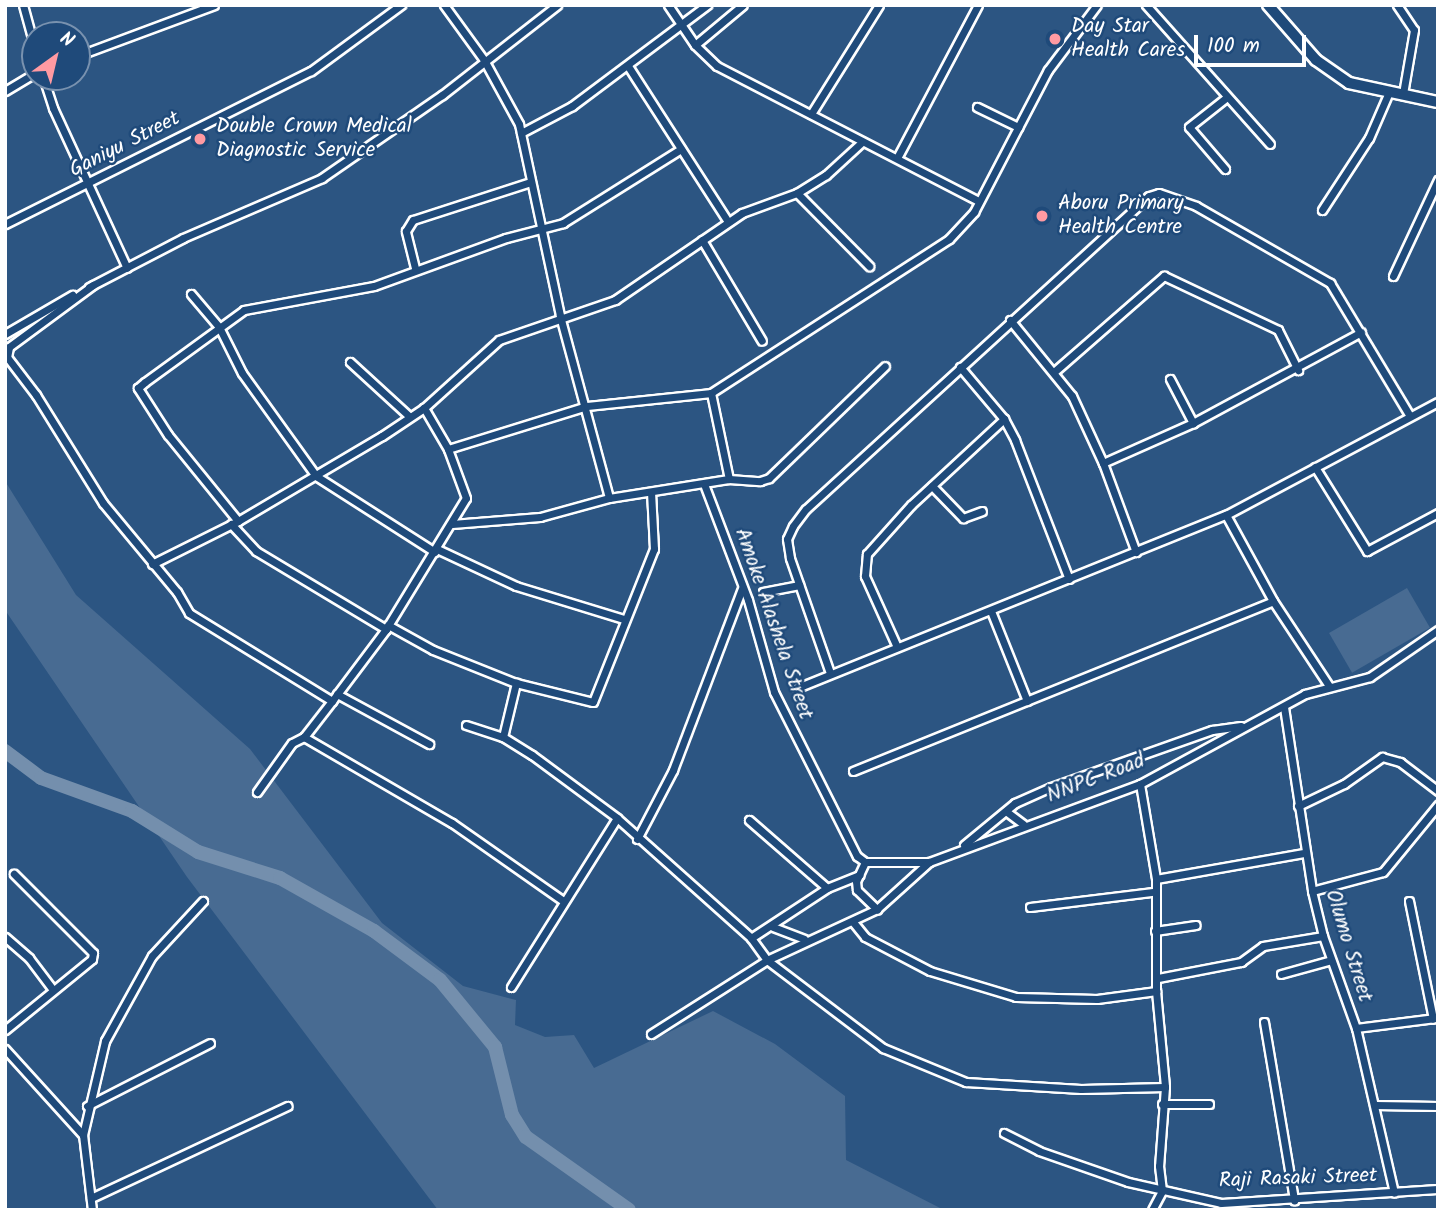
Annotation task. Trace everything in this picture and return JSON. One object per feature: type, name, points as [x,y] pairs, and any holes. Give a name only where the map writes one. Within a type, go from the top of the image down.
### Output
[{"type":"street","points":[[91,51],[214,5]]},
{"type":"street","name":"Ganiyu Street","points":[[5,223],[311,71],[401,5]]},
{"type":"street","points":[[444,5],[484,60],[522,133],[560,316],[587,406],[609,498]]},
{"type":"street","points":[[5,334],[127,268],[322,178],[557,5]]},
{"type":"street","points":[[668,5],[695,45],[717,66],[978,201]]},
{"type":"street","points":[[522,133],[546,122],[628,66],[706,5]]},
{"type":"street","points":[[695,45],[743,5]]},
{"type":"street","points":[[811,114],[879,5]]},
{"type":"street","points":[[897,158],[978,5]]},
{"type":"street","points":[[448,449],[587,406],[711,393],[948,239],[975,212],[978,201],[1048,70],[1097,5]]},
{"type":"street","points":[[1146,5],[1270,144]]},
{"type":"street","points":[[1268,5],[1300,44],[1333,73],[1363,88],[1438,102]]},
{"type":"street","points":[[1397,5],[1414,30],[1403,94]]},
{"type":"street","points":[[628,66],[728,222]]},
{"type":"street","points":[[5,91],[21,81]]},
{"type":"street","points":[[47,91],[52,108],[90,183],[127,268]]},
{"type":"street","points":[[1322,210],[1369,138],[1389,92]]},
{"type":"street","points":[[1225,169],[1189,127],[1227,97]]},
{"type":"street","points":[[977,107],[1018,127]]},
{"type":"street","points":[[152,564],[234,523],[316,476],[424,408],[483,350],[560,316],[615,300],[752,207],[797,193],[826,175],[862,142]]},
{"type":"street","points":[[651,492],[654,549],[624,619],[612,663],[593,702],[516,683],[433,650],[387,627],[256,551],[168,435],[138,388],[232,316],[258,305],[374,286],[415,268],[581,214],[681,149]]},
{"type":"street","points":[[1393,276],[1438,180]]},
{"type":"street","points":[[415,268],[406,231],[413,220],[531,182]]},
{"type":"street","points":[[797,193],[869,266]]},
{"type":"street","points":[[831,673],[799,585],[787,539],[793,526],[1010,320],[1131,212],[1159,193],[1196,206],[1330,283],[1410,416]]},
{"type":"street","points":[[702,240],[762,341]]},
{"type":"street","points":[[1055,371],[1164,276],[1278,330],[1298,370]]},
{"type":"street","points":[[93,285],[9,347],[7,357],[36,395],[103,503],[189,613],[335,697],[429,744]]},
{"type":"street","points":[[191,293],[219,327],[242,373],[316,476],[436,550],[516,586],[624,619]]},
{"type":"street","points":[[1010,320],[1055,371],[1103,463],[1136,552]]},
{"type":"street","points":[[1103,463],[1193,424],[1298,370],[1361,332]]},
{"type":"street","points":[[350,362],[410,417]]},
{"type":"street","points":[[452,524],[540,517],[609,498],[729,479],[769,478],[885,366]]},
{"type":"street","points":[[960,368],[1004,419],[1038,494],[1069,579]]},
{"type":"street","points":[[1170,379],[1193,424]]},
{"type":"street","points":[[711,393],[729,479]]},
{"type":"street","points":[[797,688],[1226,515],[1438,402]]},
{"type":"street","points":[[257,792],[292,743],[304,737],[387,627],[466,498],[448,449],[424,408]]},
{"type":"street","points":[[897,647],[865,576],[867,554],[932,486],[1004,419]]},
{"type":"street","points":[[1315,467],[1367,551],[1438,513]]},
{"type":"street","name":"Amoke Alashela Street","points":[[704,484],[743,588],[774,692],[822,792],[865,862]]},
{"type":"street","points":[[932,486],[964,519],[982,511]]},
{"type":"street","points":[[1226,515],[1273,601],[1329,686]]},
{"type":"street","points":[[764,592],[799,585]]},
{"type":"street","points":[[637,839],[673,770],[743,588]]},
{"type":"street","points":[[853,771],[1273,601]]},
{"type":"street","points":[[991,611],[1027,701]]},
{"type":"street","name":"NNPC Road","points":[[651,1034],[804,939],[853,922],[877,909],[929,862],[1023,824],[1140,784],[1248,725],[1329,686],[1370,677],[1438,630]]},
{"type":"street","points":[[503,737],[516,683]]},
{"type":"street","name":"Olumo Street","points":[[1284,707],[1304,853],[1312,891],[1323,936],[1356,1028],[1394,1192]]},
{"type":"street","points":[[466,725],[503,737],[617,818],[637,839],[751,938],[767,960],[868,1039],[944,1076],[997,1085],[1165,1087]]},
{"type":"street","points":[[961,849],[1015,803],[1051,787],[1212,730],[1248,725]]},
{"type":"street","points":[[304,737],[452,823],[562,900]]},
{"type":"street","points":[[1298,806],[1344,784],[1382,757],[1400,762],[1438,791]]},
{"type":"street","points":[[1140,784],[1156,879],[1153,892],[1156,991],[1165,1087],[1162,1104],[1162,1191],[1152,1210]]},
{"type":"street","points":[[1312,891],[1383,872],[1438,805]]},
{"type":"street","points":[[1007,812],[1023,824]]},
{"type":"street","points":[[511,987],[562,900],[617,818]]},
{"type":"street","points":[[749,820],[827,888]]},
{"type":"street","points":[[1156,879],[1304,853]]},
{"type":"street","points":[[877,909],[857,890],[859,875],[865,862],[929,862]]},
{"type":"street","points":[[5,1030],[93,953],[14,873]]},
{"type":"street","points":[[751,938],[827,888],[859,875]]},
{"type":"street","points":[[1030,907],[1153,892]]},
{"type":"street","points":[[92,1210],[83,1135],[87,1106],[105,1041],[143,970],[202,901]]},
{"type":"street","points":[[1356,1028],[1436,1018],[1409,901]]},
{"type":"street","points":[[853,922],[865,937],[930,971],[1016,997],[1097,999],[1156,991]]},
{"type":"street","points":[[1155,931],[1196,925]]},
{"type":"street","points":[[773,926],[804,939]]},
{"type":"street","points":[[1157,978],[1241,962],[1263,946],[1323,936]]},
{"type":"street","points":[[5,937],[29,958],[53,990]]},
{"type":"street","points":[[1281,974],[1331,960]]},
{"type":"street","points":[[1264,1022],[1294,1200]]},
{"type":"street","points":[[87,1106],[210,1043]]},
{"type":"street","points":[[5,1049],[83,1135]]},
{"type":"street","points":[[1162,1104],[1209,1104]]},
{"type":"street","points":[[1375,1105],[1438,1106]]},
{"type":"street","points":[[91,1198],[287,1107]]},
{"type":"street","name":"Raji Rasaki Street","points":[[1004,1133],[1067,1161],[1162,1191],[1222,1203],[1438,1189]]},
{"type":"shaded area","points":[[5,481],[76,595],[250,749],[382,923],[463,986],[516,1000],[515,1025],[545,1037],[574,1035],[594,1068],[713,1011],[775,1044],[845,1096],[846,1160],[944,1210],[438,1210],[187,877],[5,610]]},
{"type":"shaded area","points":[[1407,588],[1430,628],[1352,673],[1329,633]]},
{"type":"waterway","points":[[5,751],[41,778],[132,811],[198,852],[280,878],[374,931],[440,980],[495,1047],[512,1115],[526,1137],[629,1210]]},
{"type":"place","name":"Day Star Health Cares","points":[[1055,39]]},
{"type":"place","name":"Double Crown Medical Diagnostic Service","points":[[200,139]]},
{"type":"place","name":"Aboru Primary Health Centre","points":[[1042,216]]}]
